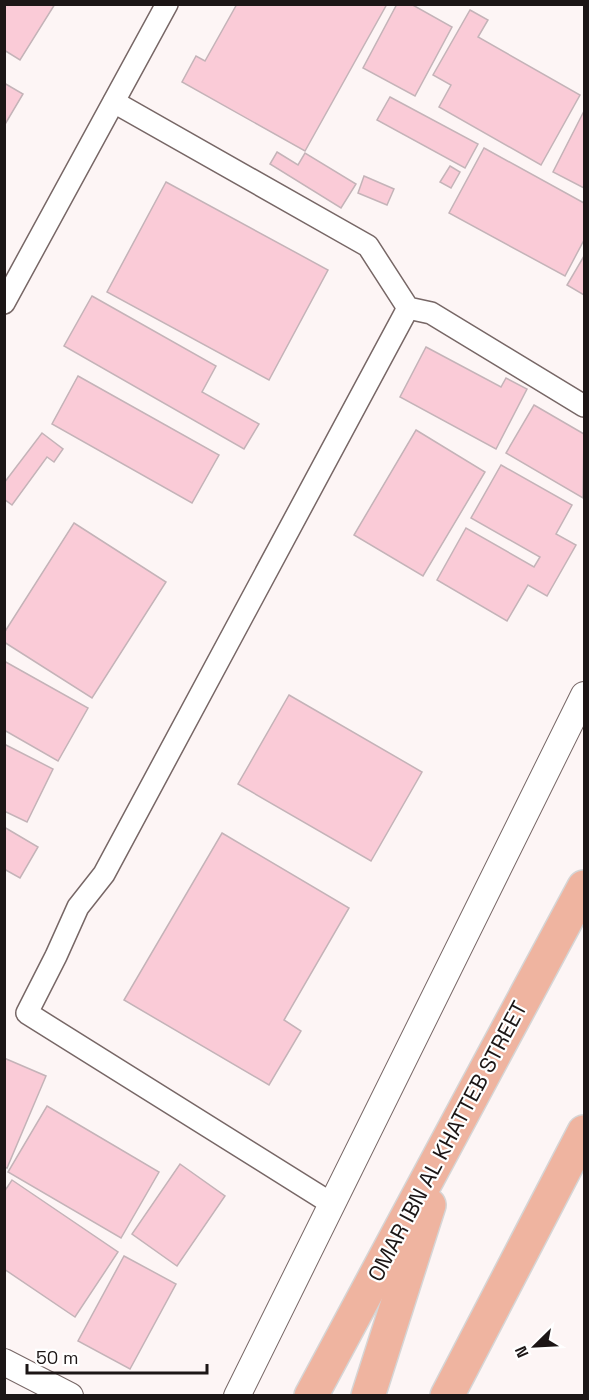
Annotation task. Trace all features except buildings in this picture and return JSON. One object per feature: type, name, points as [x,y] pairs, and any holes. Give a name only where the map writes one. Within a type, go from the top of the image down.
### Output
[{"type":"main road","name":"OMAR IBN AL KHATTEB STREET","points":[[311,1395],[454,1126],[585,887]]},
{"type":"main road","points":[[368,1395],[454,1126]]},
{"type":"main road","points":[[447,1395],[585,1132]]},
{"type":"street","points":[[4,303],[167,4]]},
{"type":"street","points":[[114,102],[368,246],[408,308],[431,313],[585,406]]},
{"type":"street","points":[[332,1204],[27,1013],[78,906],[104,874],[408,308]]},
{"type":"street","points":[[237,1395],[585,695]]},
{"type":"street","points":[[4,1362],[70,1395]]}]
